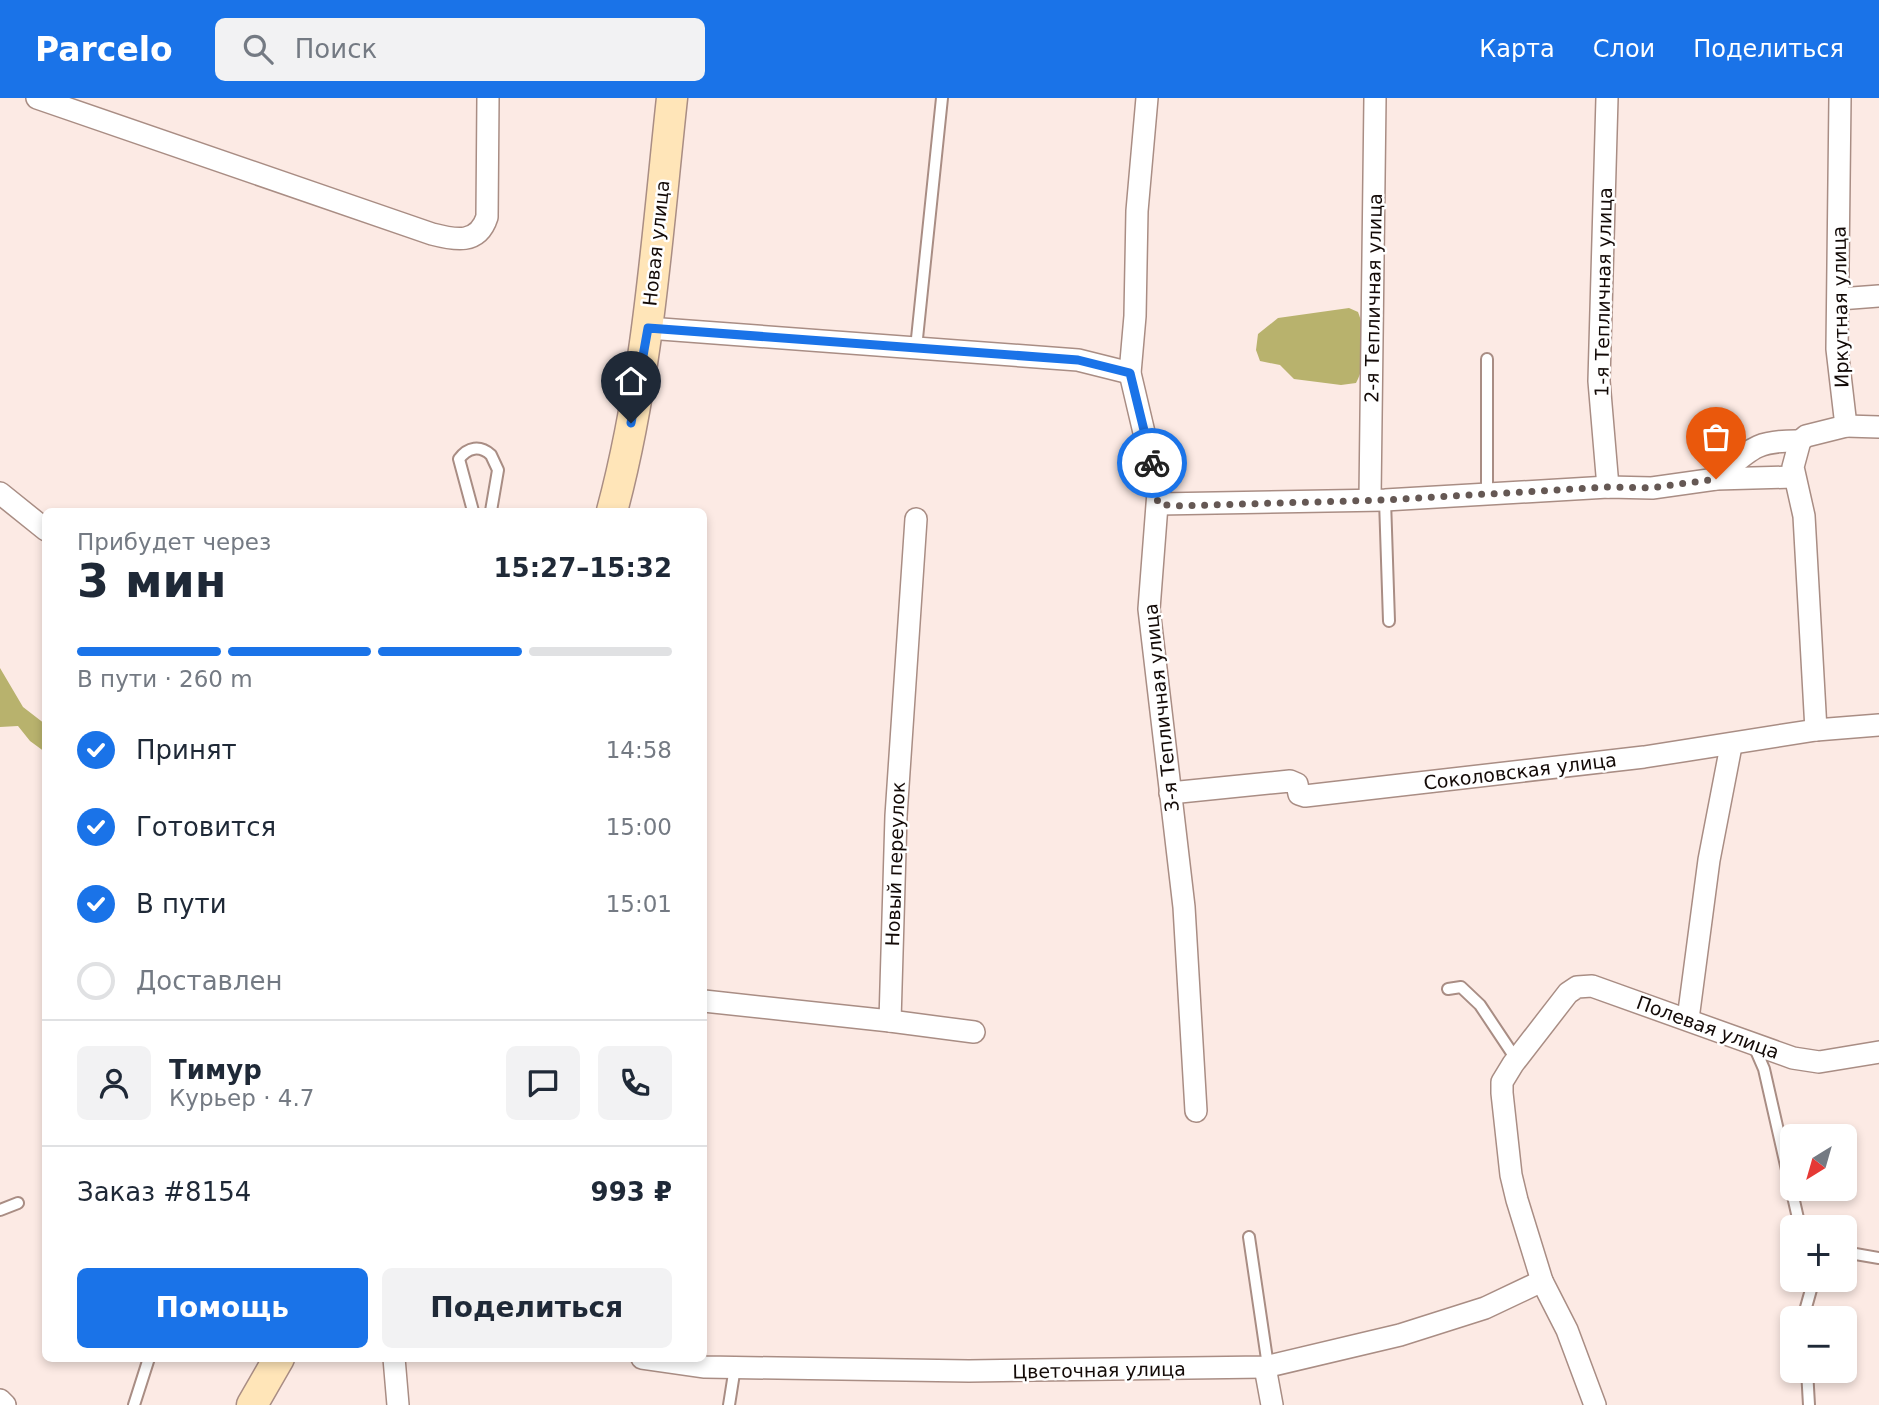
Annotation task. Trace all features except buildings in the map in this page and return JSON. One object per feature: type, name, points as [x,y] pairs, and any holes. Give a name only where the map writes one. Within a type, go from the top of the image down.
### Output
[{"type":"main road","name":"Новая улица","points":[[613,508],[623,471],[648,328],[672,98]]},
{"type":"main road","points":[[252,1405],[277,1362]]},
{"type":"street","points":[[37,98],[432,234],[464,240],[479,232],[487,217],[488,98]]},
{"type":"street","name":"3-я Тепличная улица","points":[[1147,98],[1137,211],[1135,316],[1130,373],[1158,504],[1149,575],[1149,609],[1184,907],[1196,1111]]},
{"type":"street","name":"2-я Тепличная улица","points":[[1375,98],[1377,499]]},
{"type":"street","name":"1-я Тепличная улица","points":[[1607,98],[1599,381],[1608,487]]},
{"type":"street","name":"Иркутная улица","points":[[1840,98],[1837,366],[1846,426]]},
{"type":"street","points":[[1839,299],[1879,296]]},
{"type":"street","points":[[648,328],[1078,360],[1130,373]]},
{"type":"street","points":[[1716,479],[1767,441],[1800,441],[1813,433],[1846,426],[1879,427]]},
{"type":"street","points":[[1800,441],[1794,458],[1793,477],[1804,516],[1816,730]]},
{"type":"street","points":[[1158,504],[1223,505],[1608,487],[1651,488],[1716,479],[1793,477]]},
{"type":"street","points":[[0,493],[42,527]]},
{"type":"street","name":"Новый переулок","points":[[890,1021],[896,816],[916,519]]},
{"type":"street","name":"Соколовская улица","points":[[1170,793],[1290,781],[1297,783],[1299,794],[1305,796],[1731,746],[1816,730],[1879,725]]},
{"type":"street","points":[[1688,1019],[1710,848],[1731,746]]},
{"type":"street","name":"Полевая улица","points":[[1595,1405],[1567,1330],[1542,1281],[1517,1200],[1507,1150],[1502,1082],[1550,1015],[1572,990],[1587,986],[1808,1061],[1830,1061],[1879,1052]]},
{"type":"street","points":[[707,1001],[974,1032]]},
{"type":"street","name":"Цветочная улица","points":[[670,1362],[705,1367],[969,1371],[1267,1366],[1424,1328],[1485,1308],[1542,1281]]},
{"type":"street","points":[[394,1362],[398,1405]]},
{"type":"street","points":[[1267,1366],[1272,1405]]},
{"type":"street","points":[[0,1400],[5,1405]]},
{"type":"lane","points":[[916,348],[942,98]]},
{"type":"lane","points":[[1487,359],[1487,494]]},
{"type":"lane","points":[[472,508],[459,459],[470,449],[477,448],[491,454],[498,470],[492,508]]},
{"type":"lane","points":[[1377,499],[1389,621]]},
{"type":"lane","points":[[1448,989],[1461,987],[1473,996],[1516,1059]]},
{"type":"lane","points":[[1752,1044],[1764,1069],[1797,1215]]},
{"type":"lane","points":[[0,1210],[18,1203]]},
{"type":"lane","points":[[1249,1237],[1267,1366]]},
{"type":"lane","points":[[1857,1254],[1879,1258]]},
{"type":"lane","points":[[134,1405],[148,1362]]},
{"type":"lane","points":[[729,1405],[735,1367]]},
{"type":"lane","points":[[1808,1383],[1809,1405]]},
{"type":"shaded area","points":[[1349,308],[1358,312],[1364,338],[1364,357],[1356,383],[1341,385],[1294,379],[1280,365],[1260,361],[1256,350],[1258,334],[1278,318]]},
{"type":"shaded area","points":[[0,668],[23,707],[42,722],[42,750],[30,741],[18,726],[0,727]]},
{"type":"way so far","points":[[1152,463],[1158,504],[1174,506],[1370,498],[1385,500],[1608,487],[1651,488],[1716,479]]},
{"type":"route","points":[[631,423],[648,328],[1078,360],[1130,373],[1152,463]]}]
